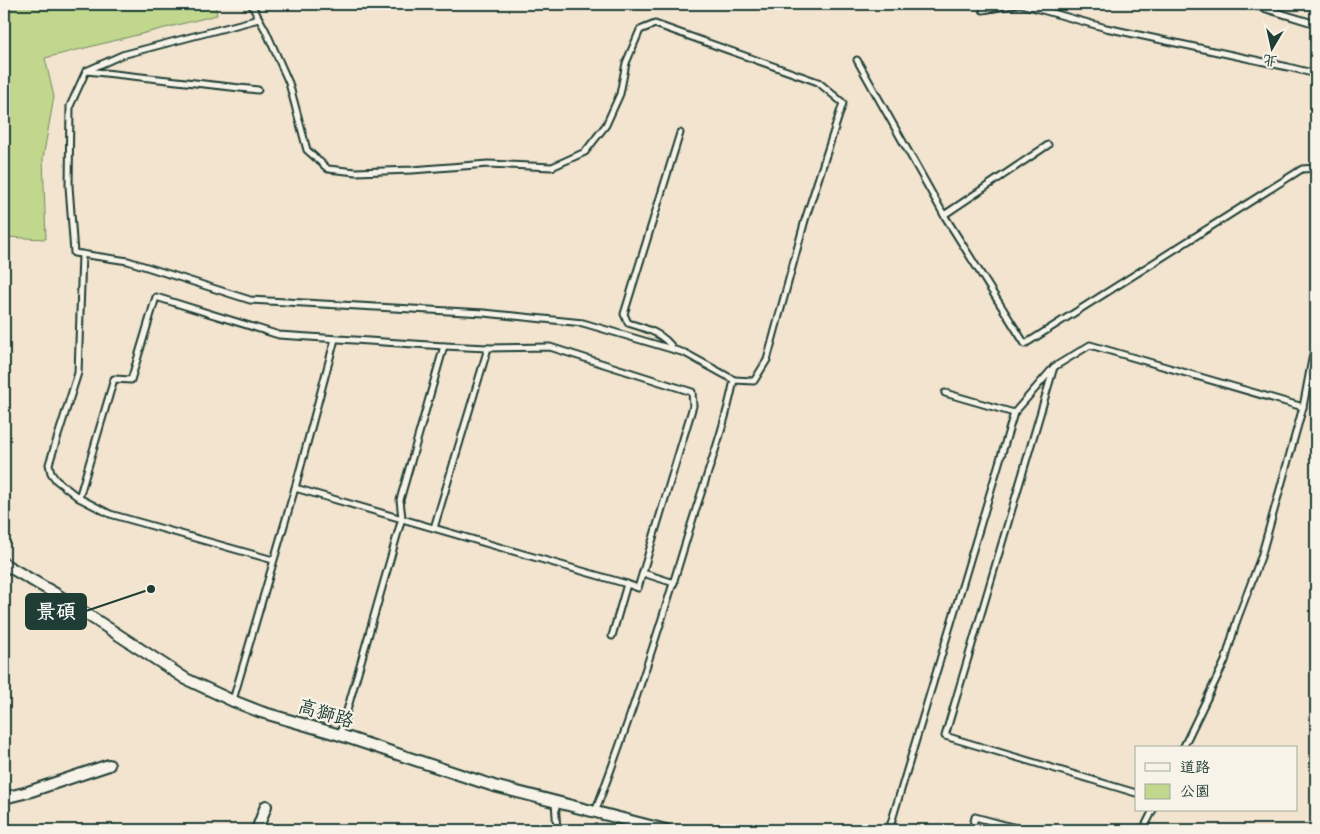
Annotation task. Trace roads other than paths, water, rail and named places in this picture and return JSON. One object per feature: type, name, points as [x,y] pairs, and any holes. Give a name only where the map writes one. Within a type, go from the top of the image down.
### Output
[{"type":"street","name":"高獅路","points":[[4,564],[56,594],[186,679],[233,701],[261,712],[340,735],[494,786],[666,830]]},
{"type":"street","points":[[4,798],[28,792],[108,765]]},
{"type":"street","points":[[258,830],[266,806]]},
{"type":"lane","points":[[251,4],[259,18],[288,83],[307,150],[328,169],[356,172],[488,164],[552,167],[585,152],[606,125],[620,94],[626,63],[640,30],[655,24],[818,82],[843,103],[805,220],[767,360],[754,381],[734,380],[684,353],[583,323],[484,313],[250,300],[128,261],[74,253],[69,186],[70,106],[86,71],[122,56],[259,18]]},
{"type":"lane","points":[[983,10],[1018,4]]},
{"type":"lane","points":[[1022,4],[1106,28],[1316,74]]},
{"type":"lane","points":[[1250,4],[1263,6],[1316,24]]},
{"type":"lane","points":[[856,60],[944,215],[1025,344],[1302,169],[1316,168]]},
{"type":"lane","points":[[86,71],[150,80],[258,90]]},
{"type":"lane","points":[[674,350],[668,340],[646,329],[628,323],[624,314],[680,133]]},
{"type":"lane","points":[[944,215],[1048,145]]},
{"type":"lane","points":[[82,254],[78,372],[49,464],[51,474],[79,498],[110,514],[273,560]]},
{"type":"lane","points":[[79,498],[114,380],[131,380],[156,297],[279,335],[488,348],[550,347],[692,392],[693,406],[638,588],[296,488]]},
{"type":"lane","points":[[233,701],[273,560],[296,488],[335,339]]},
{"type":"lane","points":[[889,830],[1014,413],[1054,367],[1090,345],[1303,407]]},
{"type":"lane","points":[[340,735],[402,518],[400,500],[444,346]]},
{"type":"lane","points":[[434,528],[488,348]]},
{"type":"lane","points":[[1184,746],[1226,661],[1237,620],[1261,557],[1303,407],[1313,354]]},
{"type":"lane","points":[[1054,367],[944,736],[1135,793]]},
{"type":"lane","points":[[595,812],[618,752],[674,583],[727,415],[734,380]]},
{"type":"lane","points":[[945,393],[1014,413]]},
{"type":"lane","points":[[643,573],[674,583]]},
{"type":"lane","points":[[612,636],[627,584]]},
{"type":"lane","points":[[555,801],[557,830]]},
{"type":"lane","points":[[1143,830],[1152,812]]},
{"type":"lane","points":[[972,830],[975,817],[1023,830]]},
{"type":"place","name":"景碩","points":[[151,589]]}]
